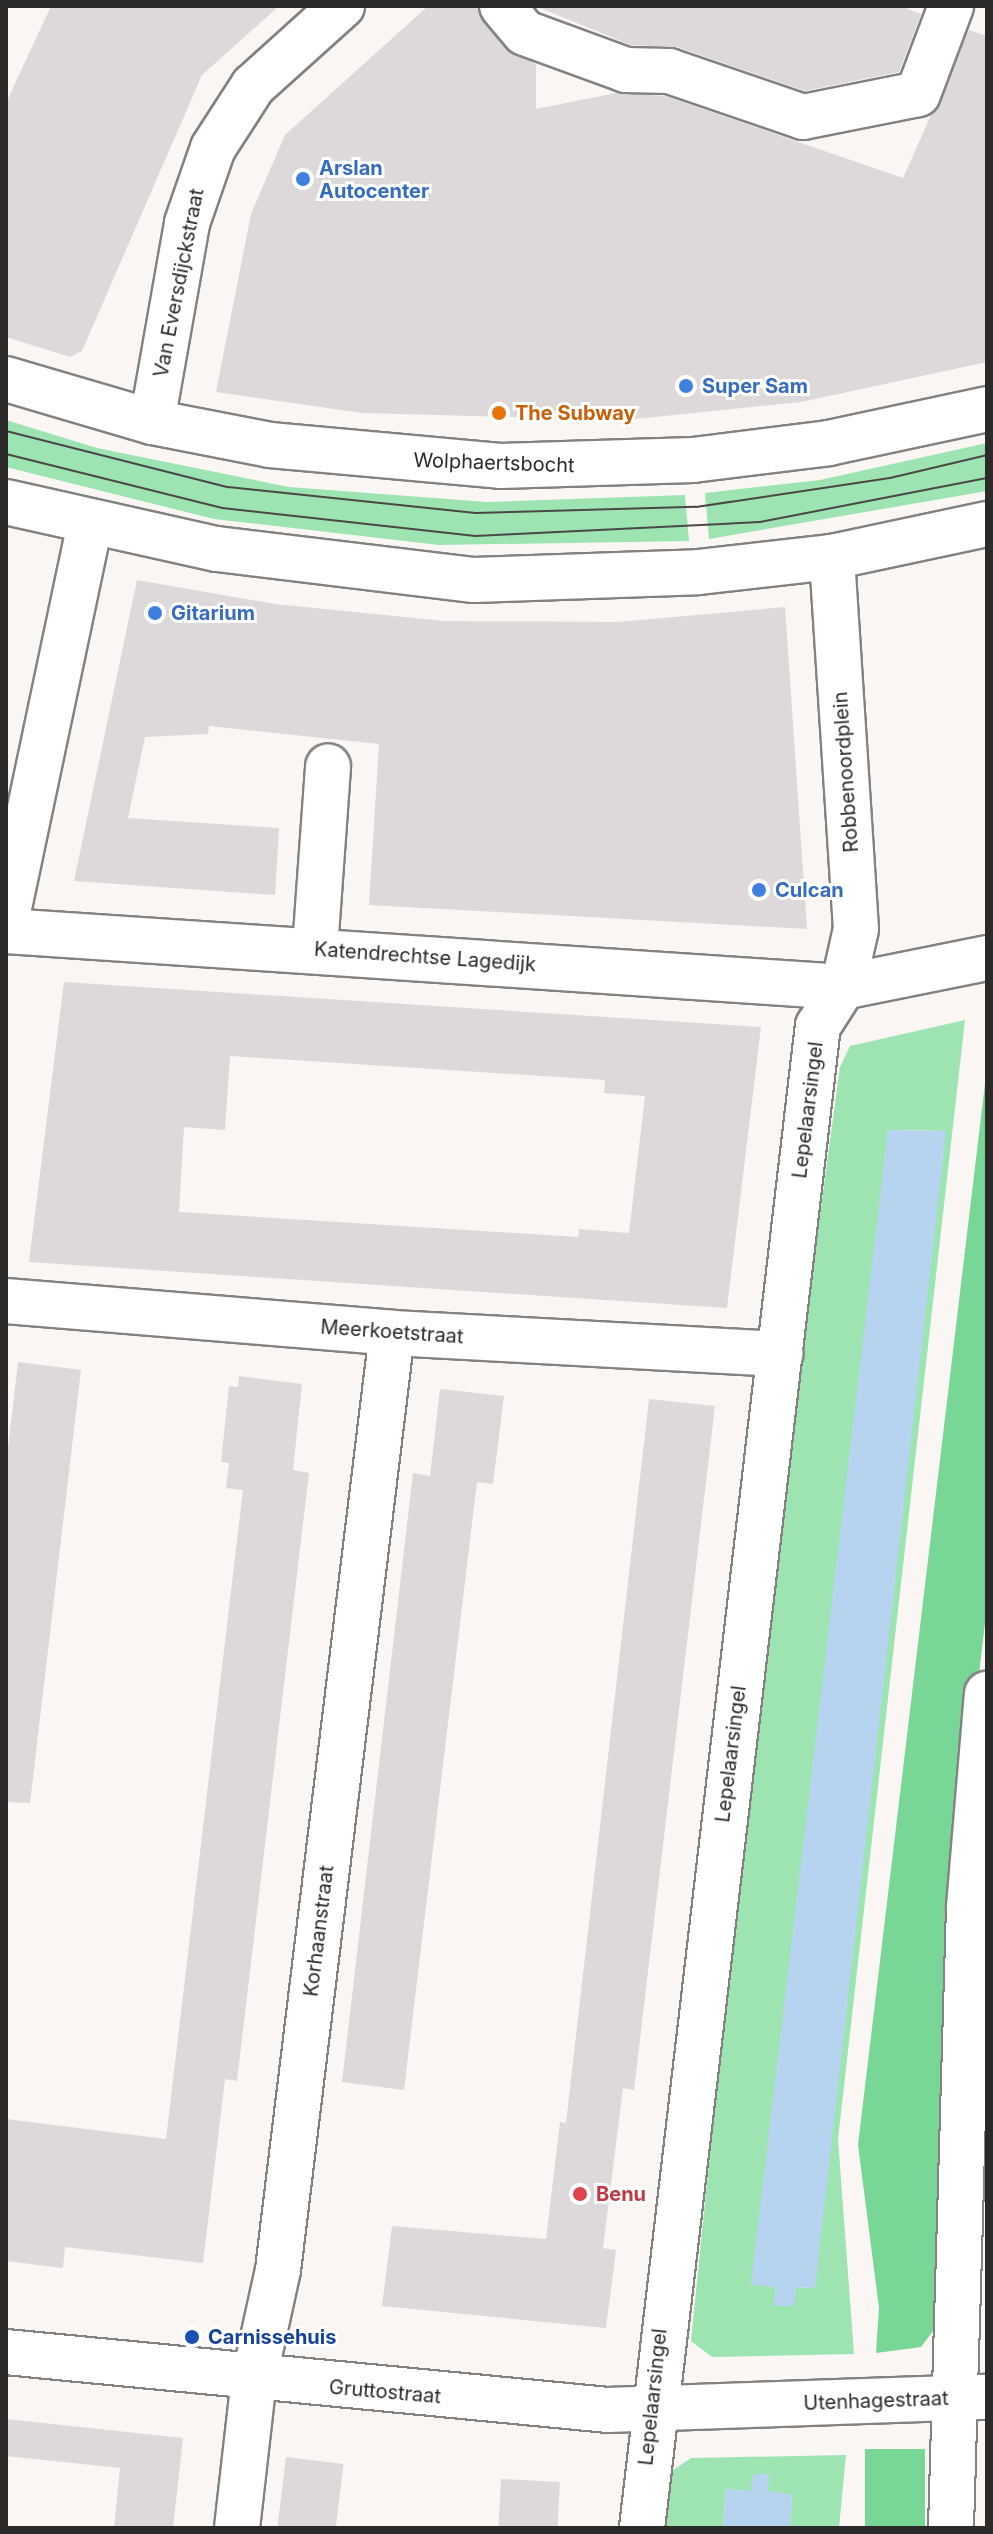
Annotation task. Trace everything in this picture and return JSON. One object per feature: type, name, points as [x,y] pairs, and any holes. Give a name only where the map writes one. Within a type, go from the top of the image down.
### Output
[{"type":"street","name":"Van Eversdijckstraat","points":[[152,422],[187,223],[222,127],[253,86],[342,6]]},
{"type":"street","points":[[502,6],[525,33],[626,70],[669,71],[803,117],[918,94],[951,6]]},
{"type":"street","name":"Wolphaertsbocht","points":[[6,379],[152,422],[365,457],[569,466],[829,443],[987,409]]},
{"type":"street","points":[[6,502],[90,524],[217,549],[474,580],[698,572],[832,557],[987,524]]},
{"type":"street","points":[[6,922],[90,524]]},
{"type":"street","name":"Robbenoordplein","points":[[832,557],[856,929],[843,987]]},
{"type":"street","points":[[315,949],[328,766]]},
{"type":"street","name":"Katendrechtse Lagedijk","points":[[6,931],[315,949],[843,987],[987,958]]},
{"type":"street","name":"Lepelaarsingel","points":[[642,2528],[650,2409],[818,1026],[843,987]]},
{"type":"street","name":"Meerkoetstraat","points":[[6,1301],[392,1333],[780,1354]]},
{"type":"street","name":"Korhaanstraat","points":[[237,2528],[254,2379],[278,2270],[392,1333]]},
{"type":"street","points":[[951,2528],[970,2398],[978,1908],[987,1694]]},
{"type":"street","name":"Gruttostraat","points":[[6,2352],[254,2379],[650,2409],[765,2406]]},
{"type":"street","name":"Utenhagestraat","points":[[765,2406],[970,2398]]},
{"type":"green space","points":[[6,420],[97,448],[289,487],[487,502],[685,495],[689,541],[439,545],[214,519],[6,467]]},
{"type":"green space","points":[[987,443],[987,491],[709,539],[705,493],[820,480]]},
{"type":"green space","points":[[965,1020],[838,2139],[854,2354],[712,2357],[691,2341],[761,1649],[840,1067],[850,1046]],"holes":[[[888,1130],[945,1131],[814,2288],[796,2287],[774,2306]]]},
{"type":"green space","points":[[987,1067],[987,1606],[954,1887],[939,2323],[921,2347],[876,2353],[879,2308],[858,2145]]},
{"type":"green space","points":[[865,2449],[925,2449],[925,2528],[865,2528]]},
{"type":"green space","points":[[846,2455],[839,2528],[790,2528],[792,2495],[726,2489],[723,2528],[660,2528],[664,2476],[691,2458]]},
{"type":"water","points":[[888,1130],[946,1131],[815,2288],[796,2287],[794,2306],[773,2306],[776,2287],[751,2285]]},
{"type":"water","points":[[754,2474],[769,2474],[768,2491],[792,2495],[790,2528],[723,2528],[726,2489],[750,2491]]},
{"type":"building","points":[[51,6],[279,6],[202,75],[82,351],[70,357],[6,337],[6,103]]},
{"type":"building","points":[[428,6],[478,6],[506,49],[536,64],[536,109],[616,93],[665,96],[903,178],[969,30],[987,36],[987,362],[801,402],[626,420],[362,413],[216,392],[251,214],[285,135]]},
{"type":"building","points":[[535,6],[900,6],[921,14],[899,72],[805,91],[677,47],[631,45]]},
{"type":"building","points":[[137,580],[275,604],[444,621],[618,622],[785,607],[807,929],[369,905],[379,744],[209,726],[208,734],[145,737],[128,818],[279,828],[275,895],[74,881]]},
{"type":"building","points":[[64,982],[761,1027],[727,1308],[29,1262]],"holes":[[[230,1056],[605,1080],[604,1093],[645,1096],[629,1233],[579,1229],[578,1237],[179,1212],[184,1127],[225,1130]]]},
{"type":"building","points":[[18,1362],[81,1370],[30,1803],[6,1802],[6,1465]]},
{"type":"building","points":[[239,1376],[302,1384],[293,1470],[309,1473],[237,2081],[225,2079],[203,2263],[65,2247],[63,2268],[6,2261],[6,2119],[166,2139],[243,1490],[226,1488],[229,1463],[221,1462],[229,1386],[238,1387]]},
{"type":"building","points":[[440,1389],[504,1396],[493,1484],[477,1482],[404,2090],[342,2082],[413,1473],[430,1476]]},
{"type":"building","points":[[649,1399],[715,1406],[634,2090],[623,2088],[603,2248],[616,2250],[606,2328],[382,2306],[392,2226],[546,2239],[560,2122],[566,2123]]},
{"type":"building","points":[[6,2419],[183,2438],[173,2528],[114,2528],[120,2468],[6,2456]]},
{"type":"building","points":[[286,2457],[344,2464],[336,2528],[277,2528]]},
{"type":"building","points":[[501,2479],[560,2482],[558,2528],[498,2528]]},
{"type":"tram line","points":[[6,431],[228,487],[476,513],[696,507],[890,478],[987,455]]},
{"type":"tram line","points":[[6,454],[222,508],[475,536],[760,522],[987,478]]},
{"type":"place","name":"Arslan Autocenter","points":[[303,179]]},
{"type":"place","name":"Super Sam","points":[[686,386]]},
{"type":"place","name":"The Subway","points":[[499,413]]},
{"type":"place","name":"Gitarium","points":[[155,613]]},
{"type":"place","name":"Culcan","points":[[759,890]]},
{"type":"place","name":"Benu","points":[[580,2194]]},
{"type":"place","name":"Carnissehuis","points":[[192,2337]]}]
